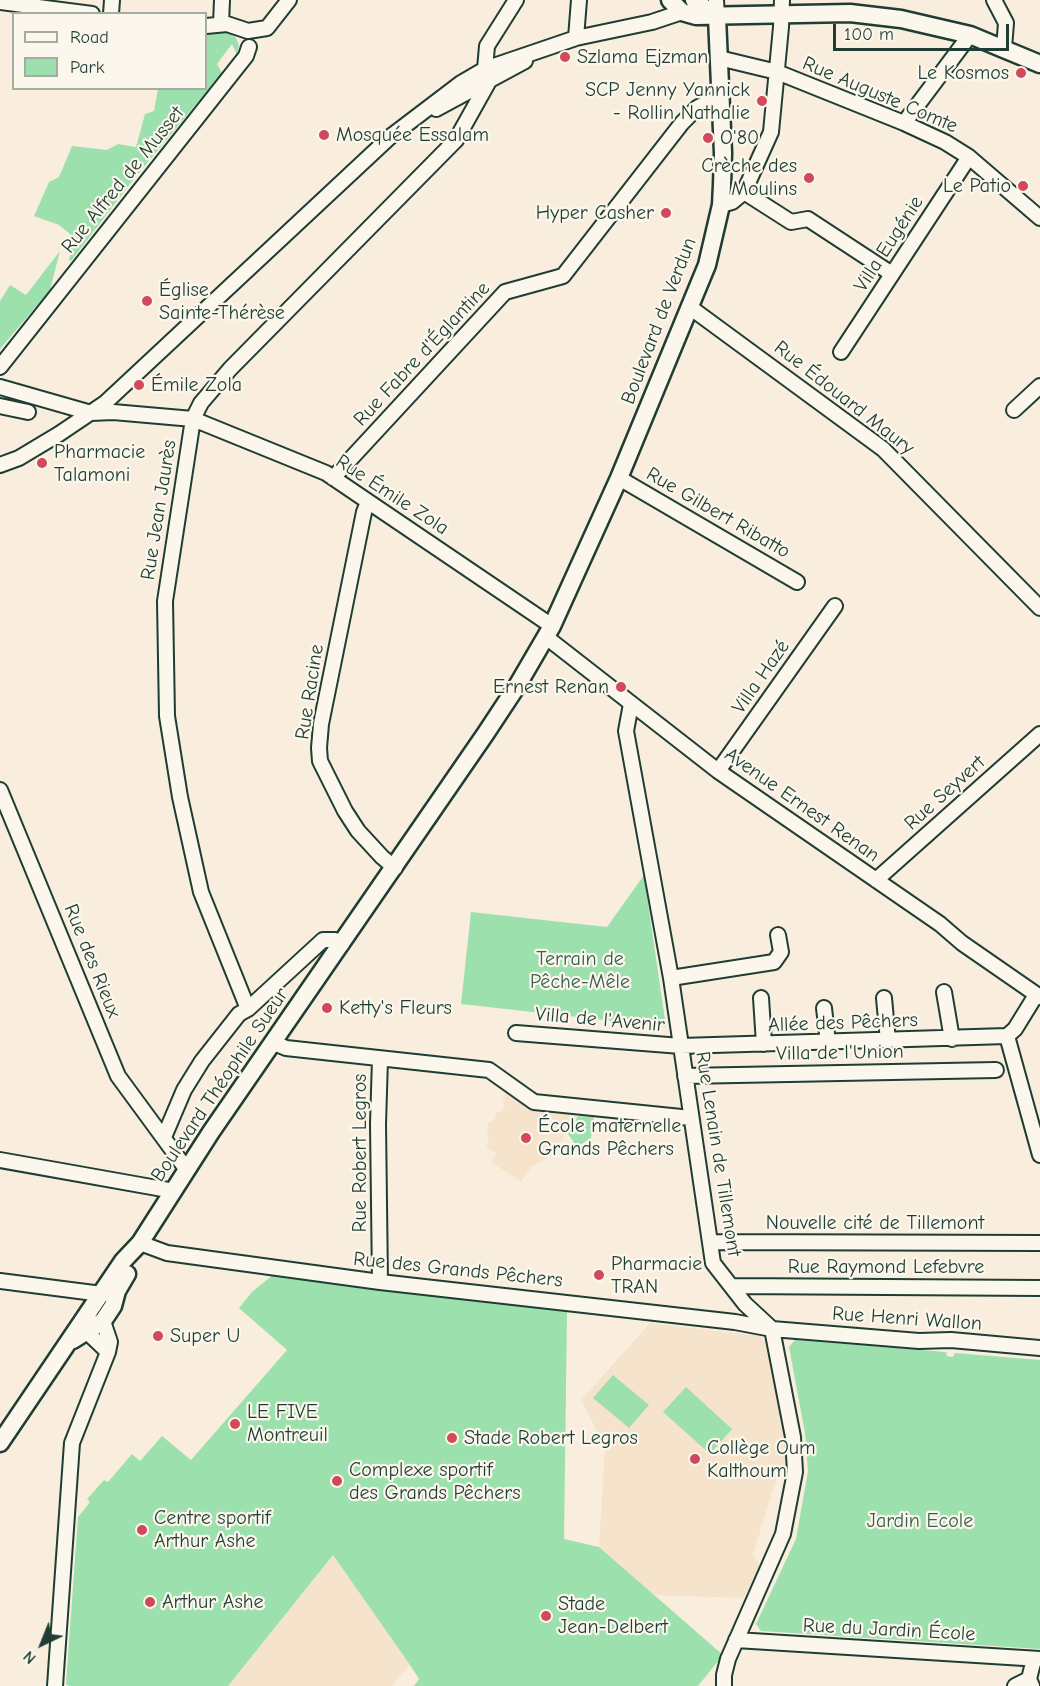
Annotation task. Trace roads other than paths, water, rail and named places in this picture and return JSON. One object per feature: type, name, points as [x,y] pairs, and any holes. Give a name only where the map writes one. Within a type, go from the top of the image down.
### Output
[{"type":"main road","points":[[682,4],[696,16],[717,17],[782,8],[901,19],[970,35],[1040,64]]},
{"type":"main road","name":"Boulevard de Verdun","points":[[395,868],[517,687],[549,632],[619,478],[707,266],[721,205],[723,153],[717,17]]},
{"type":"main road","name":"Boulevard Théophile Sueur","points":[[70,1342],[103,1321],[113,1306],[117,1291],[131,1266],[138,1247],[187,1170],[395,868]]},
{"type":"main road","name":"Boulevard Théophile Sueur","points":[[0,1443],[123,1261],[138,1247]]},
{"type":"street","points":[[221,24],[222,0]]},
{"type":"street","points":[[207,26],[227,24],[253,31],[267,28],[289,0]]},
{"type":"street","points":[[487,75],[487,46],[516,0]]},
{"type":"street","points":[[576,38],[579,0]]},
{"type":"street","name":"Boulevard de Verdun","points":[[716,0],[717,17]]},
{"type":"street","points":[[994,0],[1006,23],[1004,48]]},
{"type":"street","points":[[0,2],[85,9]]},
{"type":"street","points":[[0,465],[19,458],[91,413],[137,374],[347,176],[410,122],[487,75],[546,48],[576,38],[652,21],[682,4]]},
{"type":"street","points":[[721,205],[732,202],[744,192],[771,132],[782,8]]},
{"type":"street","name":"Rue Alfred de Musset","points":[[0,367],[246,56],[249,47],[255,48],[260,45],[261,34],[253,31]]},
{"type":"street","points":[[904,123],[970,35]]},
{"type":"street","name":"Rue Auguste Comte","points":[[719,58],[777,72],[945,142],[969,157],[1040,218]]},
{"type":"street","name":"Rue Jean Jaurès","points":[[248,1009],[201,892],[180,797],[166,716],[165,601],[193,419],[201,404],[230,369],[456,140],[470,115],[487,75]]},
{"type":"street","points":[[463,89],[470,115]]},
{"type":"street","name":"Rue Fabre d'Églantine","points":[[333,478],[505,292],[563,276],[682,123],[697,108],[708,102],[721,100]]},
{"type":"street","name":"Villa Eugénie","points":[[841,352],[969,157]]},
{"type":"street","name":"Villa Eugénie","points":[[744,192],[791,222],[808,219],[892,274]]},
{"type":"street","name":"Rue Édouard Maury","points":[[691,308],[883,449],[1040,608]]},
{"type":"street","points":[[1014,410],[1040,386]]},
{"type":"street","points":[[0,387],[91,413]]},
{"type":"street","points":[[0,406],[28,412]]},
{"type":"street","name":"Rue Émile Zola","points":[[91,413],[113,412],[193,419],[333,478],[549,632]]},
{"type":"street","name":"Rue Gilbert Ribatto","points":[[619,478],[797,582]]},
{"type":"street","name":"Rue Racine","points":[[368,502],[361,524],[321,724],[319,748],[320,761],[345,812],[358,831],[395,868]]},
{"type":"street","name":"Villa Hazé","points":[[718,771],[835,606]]},
{"type":"street","name":"Avenue Ernest Renan","points":[[549,632],[631,704],[718,771],[940,924],[962,943],[1038,996]]},
{"type":"street","name":"Rue Lenain de Tillemont","points":[[631,704],[626,731],[671,978],[713,1263],[745,1304],[772,1329]]},
{"type":"street","name":"Rue Seyvert","points":[[876,880],[1040,734]]},
{"type":"street","name":"Rue des Rieux","points":[[0,790],[118,1076],[187,1170]]},
{"type":"street","points":[[671,978],[774,962],[781,952],[778,935]]},
{"type":"street","points":[[164,1137],[184,1090],[202,1061],[239,1014],[248,1009],[323,940],[335,940],[342,944]]},
{"type":"street","points":[[944,992],[952,1039]]},
{"type":"street","points":[[1038,996],[1015,1029],[1007,1036],[1040,1155]]},
{"type":"street","points":[[761,998],[764,1044]]},
{"type":"street","points":[[884,998],[888,1041]]},
{"type":"street","points":[[824,1008],[828,1043]]},
{"type":"street","name":"Villa de l'Avenir","points":[[516,1033],[681,1046]]},
{"type":"street","name":"Allée des Pêchers","points":[[681,1046],[1007,1036]]},
{"type":"street","points":[[274,1043],[284,1048],[489,1070],[534,1102],[691,1118]]},
{"type":"street","name":"Rue Robert Legros","points":[[380,1059],[378,1124],[380,1282]]},
{"type":"street","name":"Villa de l'Union","points":[[685,1076],[996,1070]]},
{"type":"street","points":[[0,1160],[174,1191]]},
{"type":"street","name":"Nouvelle cité de Tillemont","points":[[711,1242],[1040,1243]]},
{"type":"street","name":"Rue des Grands Pêchers","points":[[138,1247],[380,1282],[735,1322],[772,1329]]},
{"type":"street","points":[[0,1281],[102,1294]]},
{"type":"street","name":"Rue Raymond Lefebvre","points":[[733,1286],[1040,1288]]},
{"type":"street","points":[[55,1682],[72,1443],[108,1352],[110,1342],[103,1321]]},
{"type":"street","points":[[724,1686],[723,1675],[728,1659],[783,1534],[795,1472],[793,1437],[772,1329]]},
{"type":"street","name":"Rue Henri Wallon","points":[[772,1329],[1040,1348]]},
{"type":"street","points":[[87,1333],[108,1352]]},
{"type":"street","name":"Rue du Jardin École","points":[[736,1640],[1037,1659]]},
{"type":"street","points":[[1015,1686],[1031,1682],[1037,1659]]},
{"type":"place","name":"Szlama Ejzman","points":[[565,57]]},
{"type":"place","name":"Le Kosmos","points":[[1021,73]]},
{"type":"place","name":"SCP Jenny Yannick - Rollin Nathalie","points":[[762,101]]},
{"type":"place","name":"Mosquée Essalam","points":[[324,135]]},
{"type":"place","name":"O'80","points":[[708,138]]},
{"type":"place","name":"Crèche des Moulins","points":[[809,178]]},
{"type":"place","name":"Le Patio","points":[[1023,186]]},
{"type":"place","name":"Hyper Casher","points":[[666,213]]},
{"type":"place","name":"Église Sainte-Thérèse","points":[[147,301]]},
{"type":"place","name":"Émile Zola","points":[[139,385]]},
{"type":"place","name":"Pharmacie Talamoni","points":[[42,463]]},
{"type":"place","name":"Ernest Renan","points":[[621,687]]},
{"type":"place","name":"Ketty's Fleurs","points":[[327,1008]]},
{"type":"place","name":"École maternelle Grands Pêchers","points":[[526,1138]]},
{"type":"place","name":"Pharmacie TRAN","points":[[599,1275]]},
{"type":"place","name":"Super U","points":[[158,1336]]},
{"type":"place","name":"LE FIVE Montreuil","points":[[235,1424]]},
{"type":"place","name":"Stade Robert Legros","points":[[452,1438]]},
{"type":"place","name":"Collège Oum Kalthoum","points":[[695,1459]]},
{"type":"place","name":"Complexe sportif des Grands Pêchers","points":[[337,1481]]},
{"type":"place","name":"Centre sportif Arthur Ashe","points":[[142,1530]]},
{"type":"place","name":"Arthur Ashe","points":[[150,1602]]},
{"type":"place","name":"Stade Jean-Delbert","points":[[546,1616]]},
{"type":"park label","name":"Terrain de Pêche-Mêle","points":[[580,970]]},
{"type":"park label","name":"Jardin Ecole","points":[[920,1521]]}]
